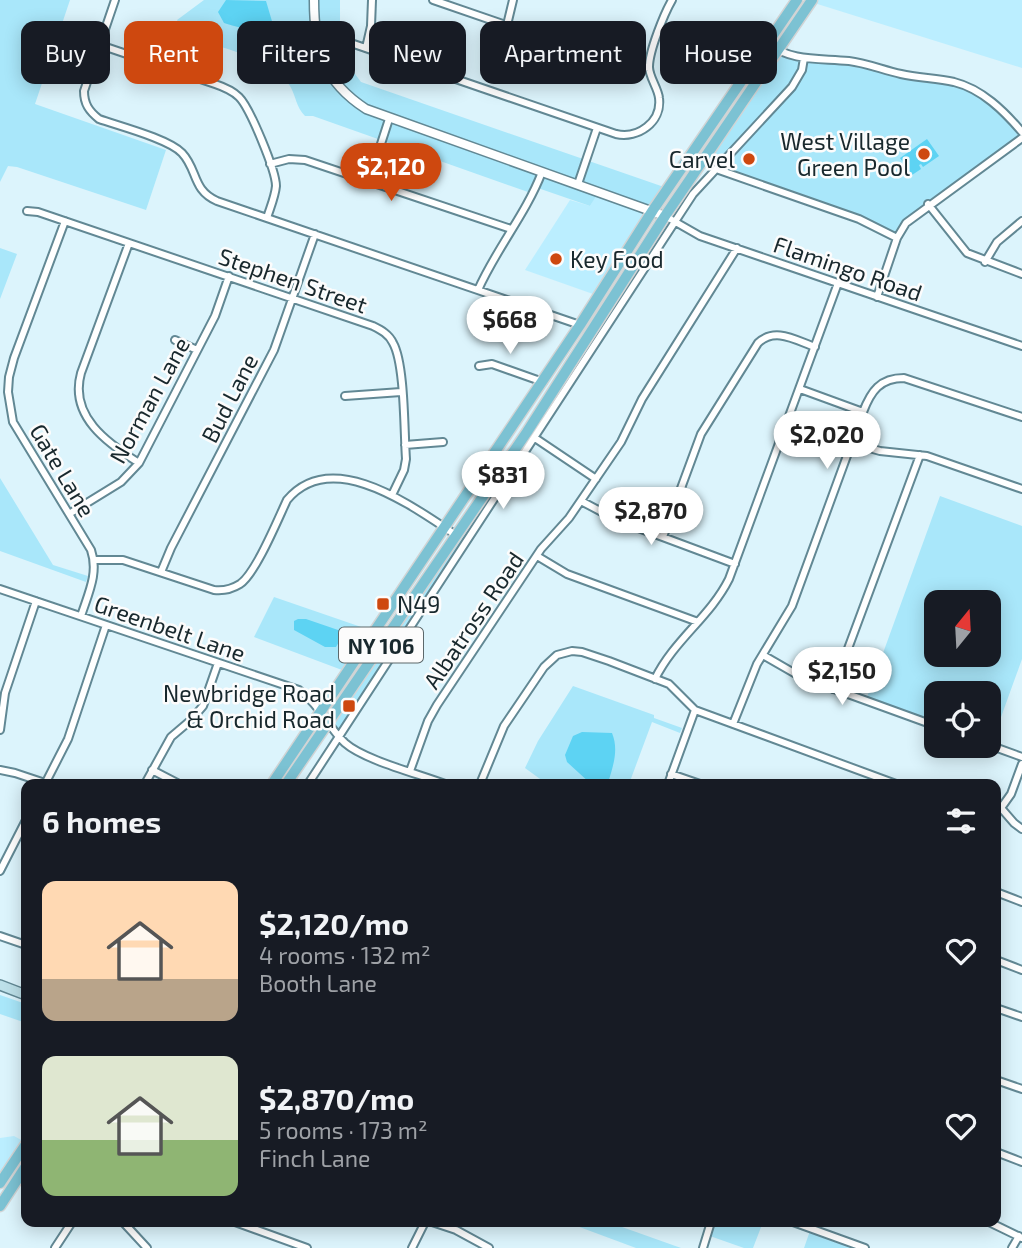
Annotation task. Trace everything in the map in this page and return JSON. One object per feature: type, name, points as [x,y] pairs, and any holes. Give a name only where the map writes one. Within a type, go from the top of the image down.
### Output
[{"type":"main road","name":"NY 106","points":[[777,28],[797,0]]},
{"type":"main road","name":"NY 106","points":[[289,779],[527,432],[665,216],[812,0]]},
{"type":"main road","name":"NY 106","points":[[275,779],[739,84]]},
{"type":"main road","points":[[0,985],[21,993]]},
{"type":"main road","points":[[0,1184],[21,1153]]},
{"type":"main road","points":[[0,1206],[21,1174]]},
{"type":"street","points":[[108,21],[115,0]]},
{"type":"street","points":[[314,0],[315,21]]},
{"type":"street","points":[[366,48],[371,26],[372,0]]},
{"type":"street","points":[[433,0],[495,21]]},
{"type":"street","points":[[508,21],[513,0]]},
{"type":"street","points":[[355,45],[597,128],[628,135],[641,132],[656,117],[659,101],[649,68],[662,24],[673,0]]},
{"type":"street","points":[[110,48],[233,92],[247,108],[276,186],[267,218]]},
{"type":"street","points":[[778,51],[824,61],[852,62],[900,74],[960,84],[975,90],[996,105],[1022,132]]},
{"type":"street","points":[[311,779],[694,194],[792,87],[802,70],[804,58]]},
{"type":"street","points":[[86,84],[85,104],[90,113],[99,119],[175,147],[187,159],[197,184],[205,194],[217,201],[580,325]]},
{"type":"street","points":[[337,84],[366,109],[389,119],[665,216]]},
{"type":"street","points":[[369,181],[389,119]]},
{"type":"street","points":[[578,184],[597,128]]},
{"type":"street","points":[[877,297],[897,238],[906,223],[928,204],[1022,138]]},
{"type":"street","points":[[270,164],[289,159],[304,160],[511,229]]},
{"type":"street","points":[[716,169],[859,219],[897,238]]},
{"type":"street","points":[[478,290],[490,262],[530,200],[542,172]]},
{"type":"street","points":[[928,204],[960,248],[973,257],[1022,274]]},
{"type":"street","name":"Stephen Street","points":[[27,211],[65,221],[229,276],[384,332],[397,352],[406,465],[392,495]]},
{"type":"street","name":"Flamingo Road","points":[[665,216],[700,236],[1022,346]]},
{"type":"street","name":"Gate Lane","points":[[65,221],[15,358],[8,392],[10,411],[19,433],[91,550],[94,560]]},
{"type":"street","points":[[985,262],[997,242],[1022,221]]},
{"type":"street","name":"Bud Lane","points":[[161,572],[274,350],[315,234]]},
{"type":"street","points":[[129,243],[81,373],[78,393],[85,415],[99,433],[118,450],[139,463]]},
{"type":"street","name":"Albatross Road","points":[[410,771],[428,721],[437,705],[537,556],[581,501],[621,442],[642,399],[737,248]]},
{"type":"street","name":"Norman Lane","points":[[69,514],[121,482],[139,463],[215,316],[229,276]]},
{"type":"street","points":[[655,679],[668,654],[722,594],[838,283]]},
{"type":"street","points":[[663,537],[701,434],[758,343],[764,337],[774,334],[815,346]]},
{"type":"street","points":[[175,340],[197,350]]},
{"type":"street","points":[[478,366],[492,364],[542,382]]},
{"type":"street","points":[[733,724],[749,681],[792,606],[870,394],[878,385],[888,380],[904,378],[1022,418]]},
{"type":"street","points":[[800,389],[863,412]]},
{"type":"street","points":[[345,396],[401,392]]},
{"type":"street","points":[[535,438],[596,479]]},
{"type":"street","points":[[405,445],[443,442]]},
{"type":"street","points":[[852,443],[880,451],[920,455],[1022,489]]},
{"type":"street","points":[[833,689],[920,455]]},
{"type":"street","points":[[81,616],[93,579],[94,560],[123,560],[214,590],[227,590],[238,585],[251,572],[288,500],[301,486],[315,479],[335,478],[356,482],[392,495],[456,535]]},
{"type":"street","points":[[581,501],[603,515],[735,564]]},
{"type":"street","points":[[537,556],[567,574],[698,622]]},
{"type":"street","name":"Greenbelt Lane","points":[[0,589],[299,690],[308,696],[339,737]]},
{"type":"street","points":[[0,730],[5,693],[36,601]]},
{"type":"street","points":[[48,779],[68,739],[106,625]]},
{"type":"street","points":[[482,779],[504,726],[544,667],[557,655],[572,651],[582,652],[655,679],[676,690],[695,710],[882,779]]},
{"type":"street","points":[[763,655],[801,677],[924,722]]},
{"type":"street","points":[[148,779],[171,737],[203,706],[218,663]]},
{"type":"street","points":[[670,779],[695,710]]},
{"type":"street","points":[[339,737],[356,751],[432,779]]},
{"type":"street","points":[[1001,749],[1022,757]]},
{"type":"street","points":[[1001,806],[1011,794],[1022,764]]},
{"type":"street","points":[[0,770],[31,779]]},
{"type":"street","points":[[152,770],[170,779]]},
{"type":"street","points":[[671,774],[686,779]]},
{"type":"street","points":[[1001,812],[1022,829]]},
{"type":"street","points":[[0,871],[21,830]]},
{"type":"street","points":[[1001,894],[1022,902]]},
{"type":"street","points":[[0,936],[21,943]]},
{"type":"street","points":[[1001,962],[1022,970]]},
{"type":"street","points":[[1001,1009],[1022,1017]]},
{"type":"street","points":[[1001,1082],[1022,1090]]},
{"type":"street","points":[[1001,1154],[1022,1162]]},
{"type":"street","points":[[55,1248],[69,1227]]},
{"type":"street","points":[[128,1227],[147,1248]]},
{"type":"street","points":[[249,1227],[307,1248]]},
{"type":"street","points":[[412,1248],[422,1227]]},
{"type":"street","points":[[447,1227],[489,1248]]},
{"type":"street","points":[[703,1248],[709,1227]]},
{"type":"street","points":[[807,1227],[865,1248]]},
{"type":"street","points":[[999,1227],[1020,1237],[1012,1248]]},
{"type":"street","points":[[136,1248],[141,1241]]},
{"type":"shaded area","points":[[0,0],[70,0],[63,21],[21,21],[21,84],[42,84],[35,104],[166,150],[146,210],[17,167],[8,166],[0,182]]},
{"type":"shaded area","points":[[204,0],[340,0],[340,21],[237,21],[237,52],[223,48],[223,21],[177,20]]},
{"type":"shaded area","points":[[226,0],[266,1],[272,21],[237,21],[237,26],[224,23],[218,12]]},
{"type":"shaded area","points":[[1022,0],[1022,68],[811,2]]},
{"type":"shaded area","points":[[780,55],[955,83],[996,105],[1022,136],[908,218],[896,236],[858,218],[708,163],[761,84],[777,84],[777,60]]},
{"type":"shaded area","points":[[355,74],[361,82],[664,187],[648,210],[598,193],[590,206],[532,186],[528,192],[313,116],[305,116],[288,84],[355,84]]},
{"type":"shaded area","points":[[927,139],[939,156],[923,167],[919,165],[921,169],[912,175],[900,158]]},
{"type":"shaded area","points":[[597,193],[648,210],[593,294],[525,270],[570,200],[590,206]]},
{"type":"shaded area","points":[[665,219],[673,224],[338,734],[331,722]]},
{"type":"shaded area","points":[[0,248],[17,254],[0,299]]},
{"type":"shaded area","points":[[0,478],[53,565],[88,576],[86,582],[0,551]]},
{"type":"shaded area","points":[[940,496],[1022,526],[1022,659],[1001,717],[1001,681],[924,681],[924,722],[866,700]]},
{"type":"shaded area","points":[[274,597],[367,629],[342,670],[254,637]]},
{"type":"shaded area","points":[[306,619],[341,631],[343,635],[336,647],[325,647],[294,630],[294,621]]},
{"type":"shaded area","points":[[573,686],[682,728],[680,733],[652,722],[631,779],[540,779],[525,768],[538,741]]},
{"type":"shaded area","points":[[582,732],[612,733],[615,752],[609,779],[586,779],[567,762],[565,755],[573,736]]},
{"type":"shaded area","points":[[0,995],[21,1002],[21,1021],[0,1014]]},
{"type":"shaded area","points":[[14,1136],[21,1140],[21,1148],[0,1181],[0,1138]]},
{"type":"shaded area","points":[[579,1227],[622,1227],[681,1248],[636,1248]]},
{"type":"shaded area","points":[[709,1227],[761,1227],[753,1248],[744,1248],[707,1235]]},
{"type":"shaded area","points":[[811,1228],[865,1248],[804,1248]]},
{"type":"place","name":"West Village Green Pool","points":[[924,154]]},
{"type":"place","name":"Carvel","points":[[749,159]]},
{"type":"place","name":"Key Food","points":[[556,259]]},
{"type":"place","name":"N49","points":[[383,604]]},
{"type":"place","name":"Newbridge Road & Orchid Road","points":[[349,706]]}]
